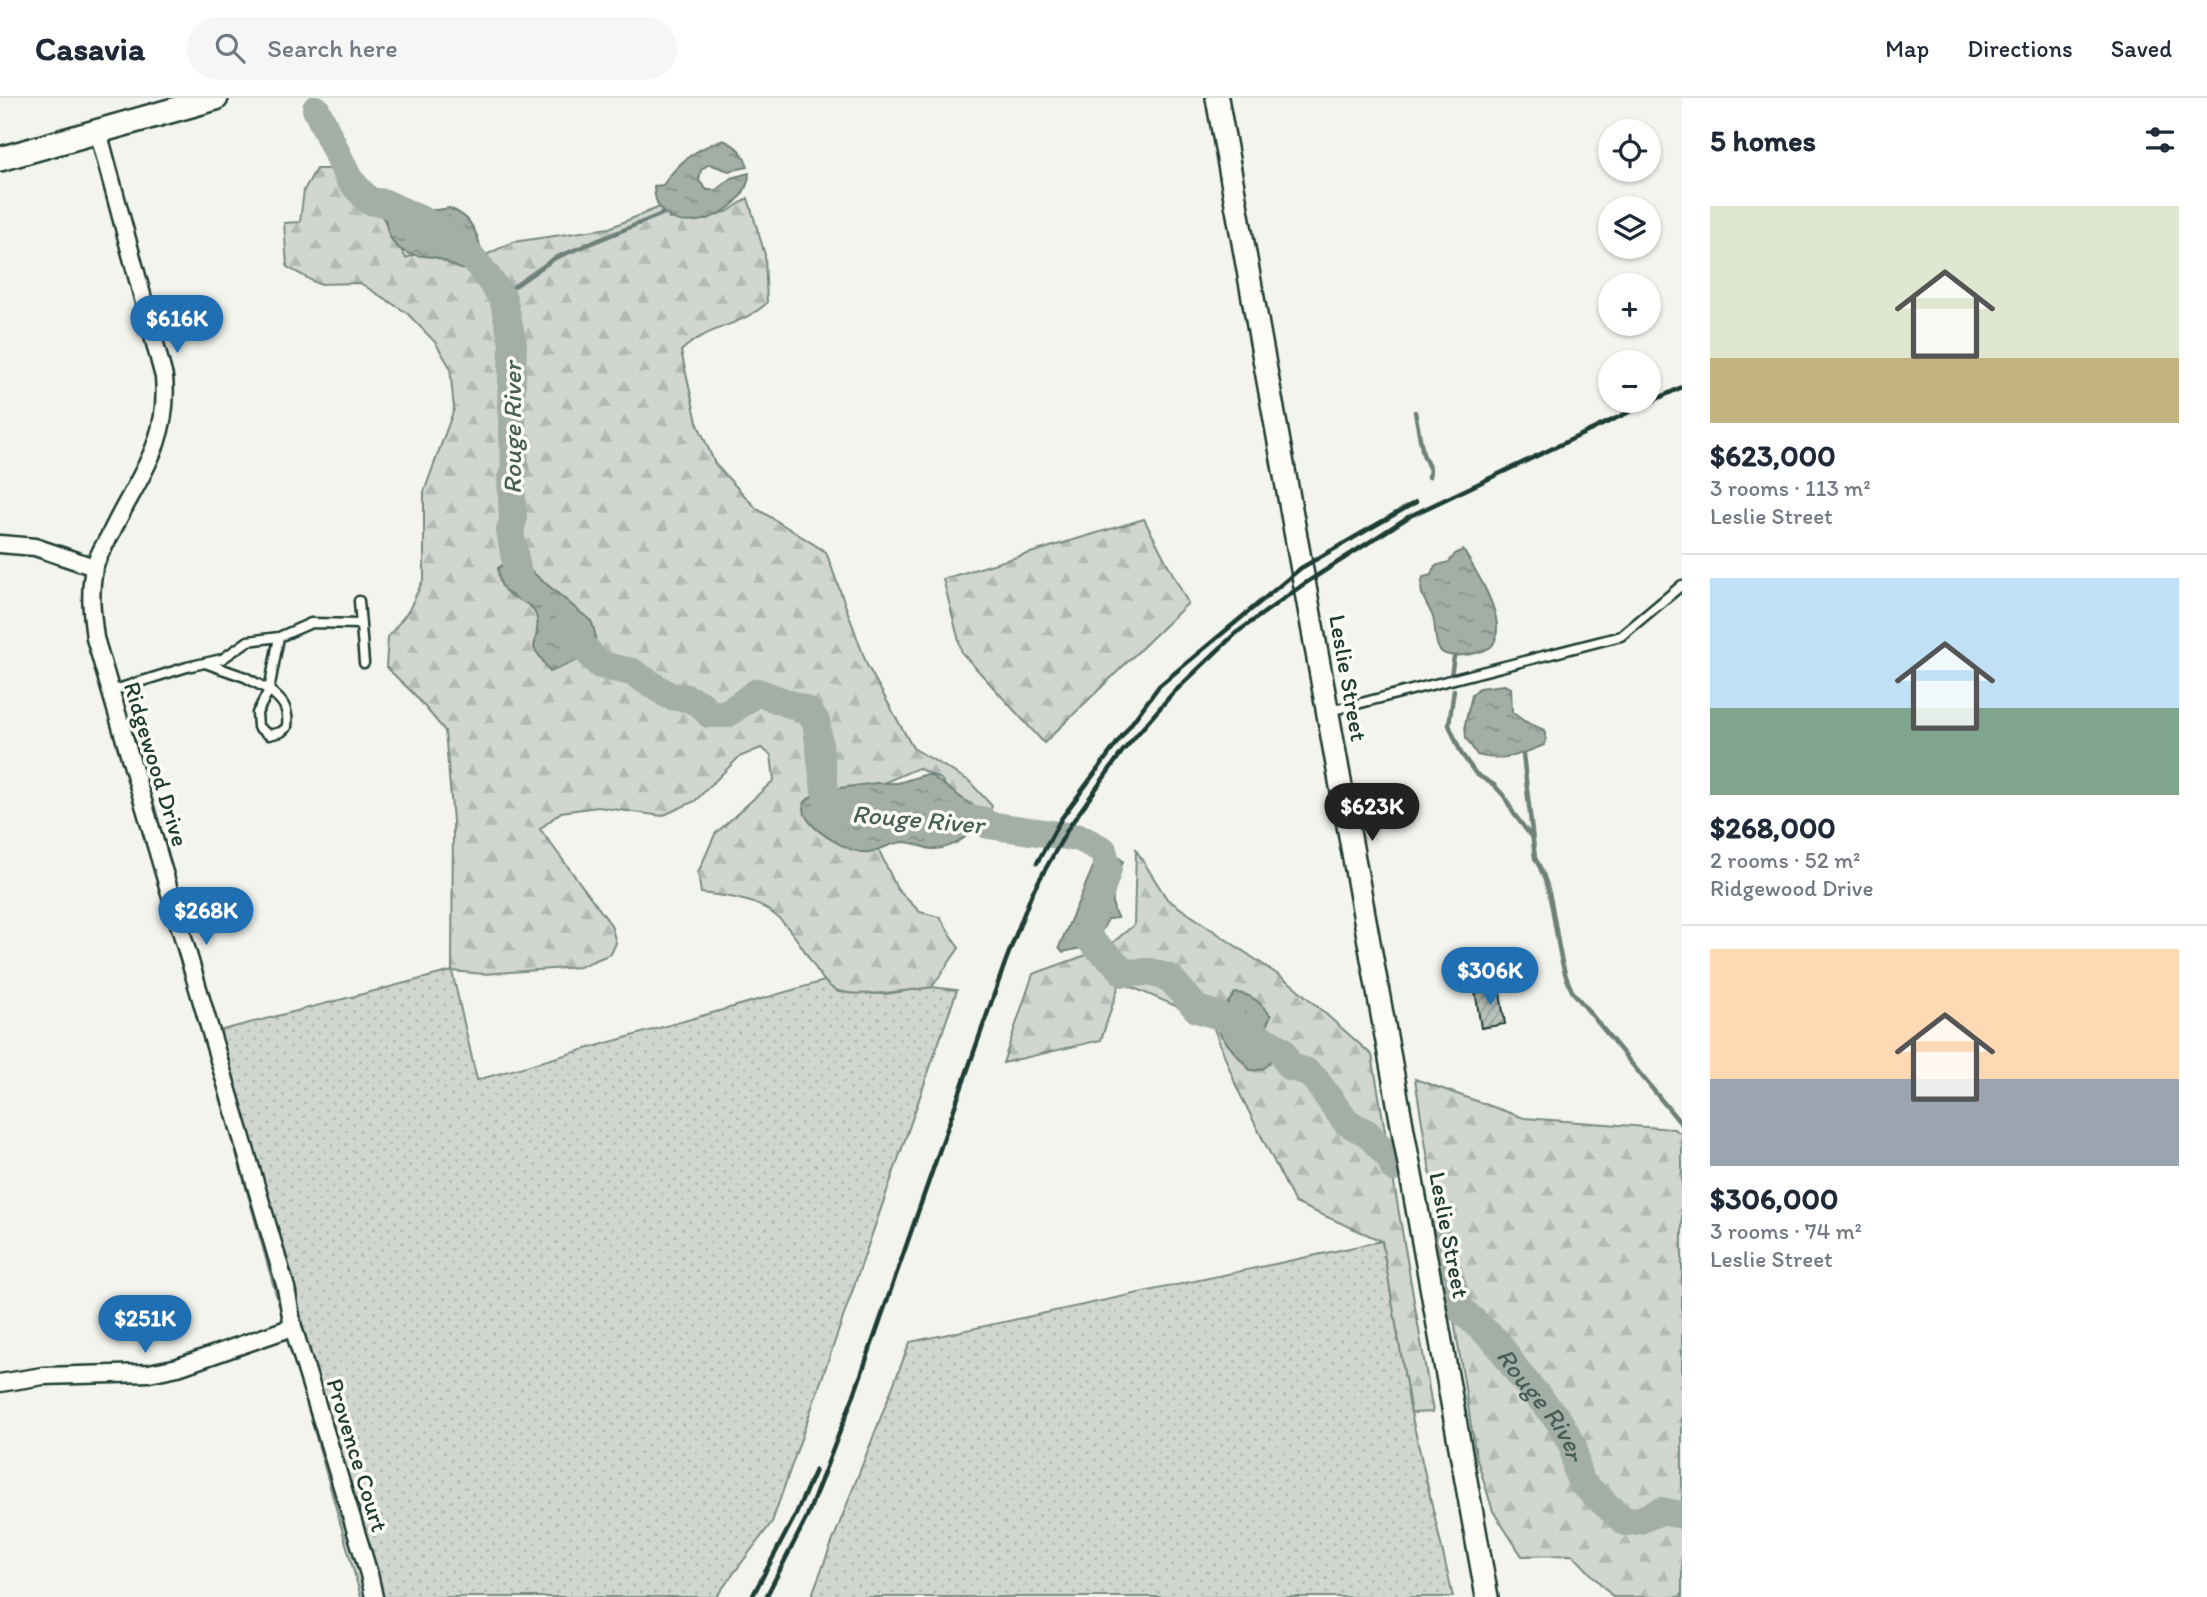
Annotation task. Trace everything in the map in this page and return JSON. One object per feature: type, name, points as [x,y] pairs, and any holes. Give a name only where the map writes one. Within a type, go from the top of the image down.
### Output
[{"type":"main road","points":[[0,159],[216,98]]},
{"type":"street","name":"Leslie Street","points":[[1217,98],[1488,1597]]},
{"type":"street","name":"Ridgewood Drive","points":[[97,131],[164,377],[166,398],[163,424],[150,462],[128,497],[94,567],[91,607],[95,638],[286,1288],[293,1327]]},
{"type":"street","points":[[0,544],[35,547],[94,567]]},
{"type":"street","points":[[0,1383],[43,1376],[149,1373],[178,1367],[293,1327]]},
{"type":"street","name":"Provence Court","points":[[293,1327],[374,1597]]},
{"type":"lane","points":[[1327,712],[1621,636],[1682,585]]},
{"type":"lane","points":[[359,601],[364,663]]},
{"type":"lane","points":[[111,691],[222,659],[248,641],[279,637],[311,623],[361,624]]},
{"type":"lane","points":[[205,663],[245,677],[269,690],[284,703],[289,716],[287,727],[281,732],[269,735],[258,727],[257,713],[269,690],[279,637]]},
{"type":"green space","points":[[316,169],[342,169],[376,206],[406,258],[432,248],[467,264],[513,242],[609,228],[667,204],[669,219],[727,212],[748,198],[765,255],[767,303],[746,317],[701,337],[681,351],[697,422],[715,464],[756,508],[826,552],[867,665],[913,748],[969,781],[992,806],[985,823],[953,798],[941,779],[918,768],[862,792],[830,825],[861,852],[877,846],[897,889],[920,912],[940,917],[959,948],[932,987],[869,994],[836,990],[824,980],[787,926],[765,908],[739,899],[701,893],[698,873],[715,834],[774,780],[771,755],[761,748],[739,757],[695,801],[662,816],[598,807],[561,812],[540,829],[611,925],[616,943],[611,954],[579,967],[484,974],[452,971],[453,821],[445,731],[414,694],[386,667],[388,637],[409,610],[424,578],[424,492],[454,409],[450,367],[435,342],[407,313],[360,283],[318,284],[287,267],[284,223],[300,222],[304,190]]},
{"type":"green space","points":[[1144,519],[1188,603],[1044,743],[962,653],[943,579]]},
{"type":"green space","points":[[1136,850],[1167,899],[1293,985],[1372,1055],[1433,1412],[1411,1413],[1382,1241],[1295,1203],[1237,1088],[1211,1021],[1120,982],[1101,1040],[1003,1063],[1033,974],[1106,948],[1134,925]]},
{"type":"green space","points":[[452,971],[477,1080],[824,981],[838,992],[885,994],[932,987],[957,990],[772,1522],[716,1597],[361,1597],[203,1035]]},
{"type":"green space","points":[[1415,1079],[1524,1118],[1674,1129],[1682,1134],[1682,1597],[1613,1597],[1573,1555],[1522,1556],[1493,1511],[1476,1456]]},
{"type":"green space","points":[[1382,1241],[1411,1413],[1453,1597],[811,1597],[910,1342]]},
{"type":"water","points":[[723,140],[739,150],[748,167],[729,171],[709,164],[701,170],[699,181],[707,190],[716,190],[731,178],[749,173],[745,190],[734,204],[719,214],[684,222],[669,217],[658,205],[654,186],[663,185],[675,169],[696,152]]},
{"type":"water","points":[[400,197],[423,209],[449,208],[465,217],[480,244],[477,264],[463,269],[437,258],[413,255],[399,248],[387,230],[385,208],[386,201]]},
{"type":"water","points":[[1463,550],[1490,599],[1497,631],[1491,647],[1455,656],[1439,649],[1433,617],[1422,593],[1421,583],[1423,577],[1432,575],[1435,566],[1449,562],[1455,554]]},
{"type":"water","points":[[514,557],[591,621],[595,638],[592,654],[550,672],[534,648],[538,626],[534,611],[503,589],[499,580],[498,568]]},
{"type":"water","points":[[1504,685],[1511,688],[1512,712],[1544,730],[1544,745],[1511,756],[1495,758],[1477,755],[1466,738],[1465,724],[1472,695],[1479,688]]},
{"type":"water","points":[[930,775],[985,815],[970,833],[956,843],[940,849],[906,842],[869,852],[852,850],[815,828],[805,814],[804,803],[815,793],[876,783],[898,783]]},
{"type":"water","points":[[1108,848],[1123,861],[1113,897],[1118,918],[1108,919],[1091,950],[1086,947],[1063,952],[1059,947],[1097,858]]},
{"type":"water","points":[[1235,993],[1251,997],[1271,1016],[1266,1026],[1279,1049],[1268,1065],[1260,1070],[1250,1070],[1225,1041],[1218,1028],[1220,1015]]},
{"type":"building","points":[[1499,987],[1505,1024],[1481,1028],[1475,990]]},
{"type":"waterway","name":"Rouge River","points":[[316,109],[349,179],[369,201],[385,203],[450,233],[503,298],[513,344],[511,405],[515,466],[511,480],[513,520],[510,531],[519,580],[528,589]]},
{"type":"waterway","points":[[502,295],[555,258],[662,214]]},
{"type":"waterway","points":[[1415,412],[1423,454],[1430,470],[1429,477]]},
{"type":"waterway","name":"Rouge River","points":[[566,628],[600,665],[632,672],[670,696],[687,698],[701,704],[709,714],[727,714],[757,692],[806,710],[816,721],[825,790],[836,812],[849,813]]},
{"type":"waterway","points":[[1451,675],[1454,657]]},
{"type":"waterway","points":[[1454,690],[1449,725],[1461,753],[1476,774],[1494,785],[1504,796],[1530,835]]},
{"type":"waterway","points":[[1523,754],[1535,858],[1548,890],[1561,959],[1572,991],[1682,1125]]},
{"type":"waterway","name":"Rouge River","points":[[946,818],[982,820],[988,825],[1080,838],[1103,850],[1108,869],[1086,935],[1090,941],[1124,973],[1150,972],[1170,978],[1197,1009],[1220,1016],[1281,1049],[1290,1067],[1305,1071],[1315,1079],[1346,1122],[1367,1133],[1391,1159],[1394,1168]]},
{"type":"waterway","name":"Rouge River","points":[[1436,1233],[1460,1309],[1497,1342],[1519,1374],[1559,1421],[1573,1446],[1577,1472],[1582,1483],[1625,1522],[1640,1520],[1661,1511],[1682,1515]]},
{"type":"railway","points":[[766,1597],[806,1519],[854,1395],[1032,893],[1069,827],[1122,752],[1172,694],[1236,633],[1304,584],[1410,516],[1682,387]]},
{"type":"railway","points":[[1037,863],[1061,819],[1159,686],[1301,568],[1416,502]]},
{"type":"railway","points":[[752,1597],[796,1514],[815,1470]]}]
